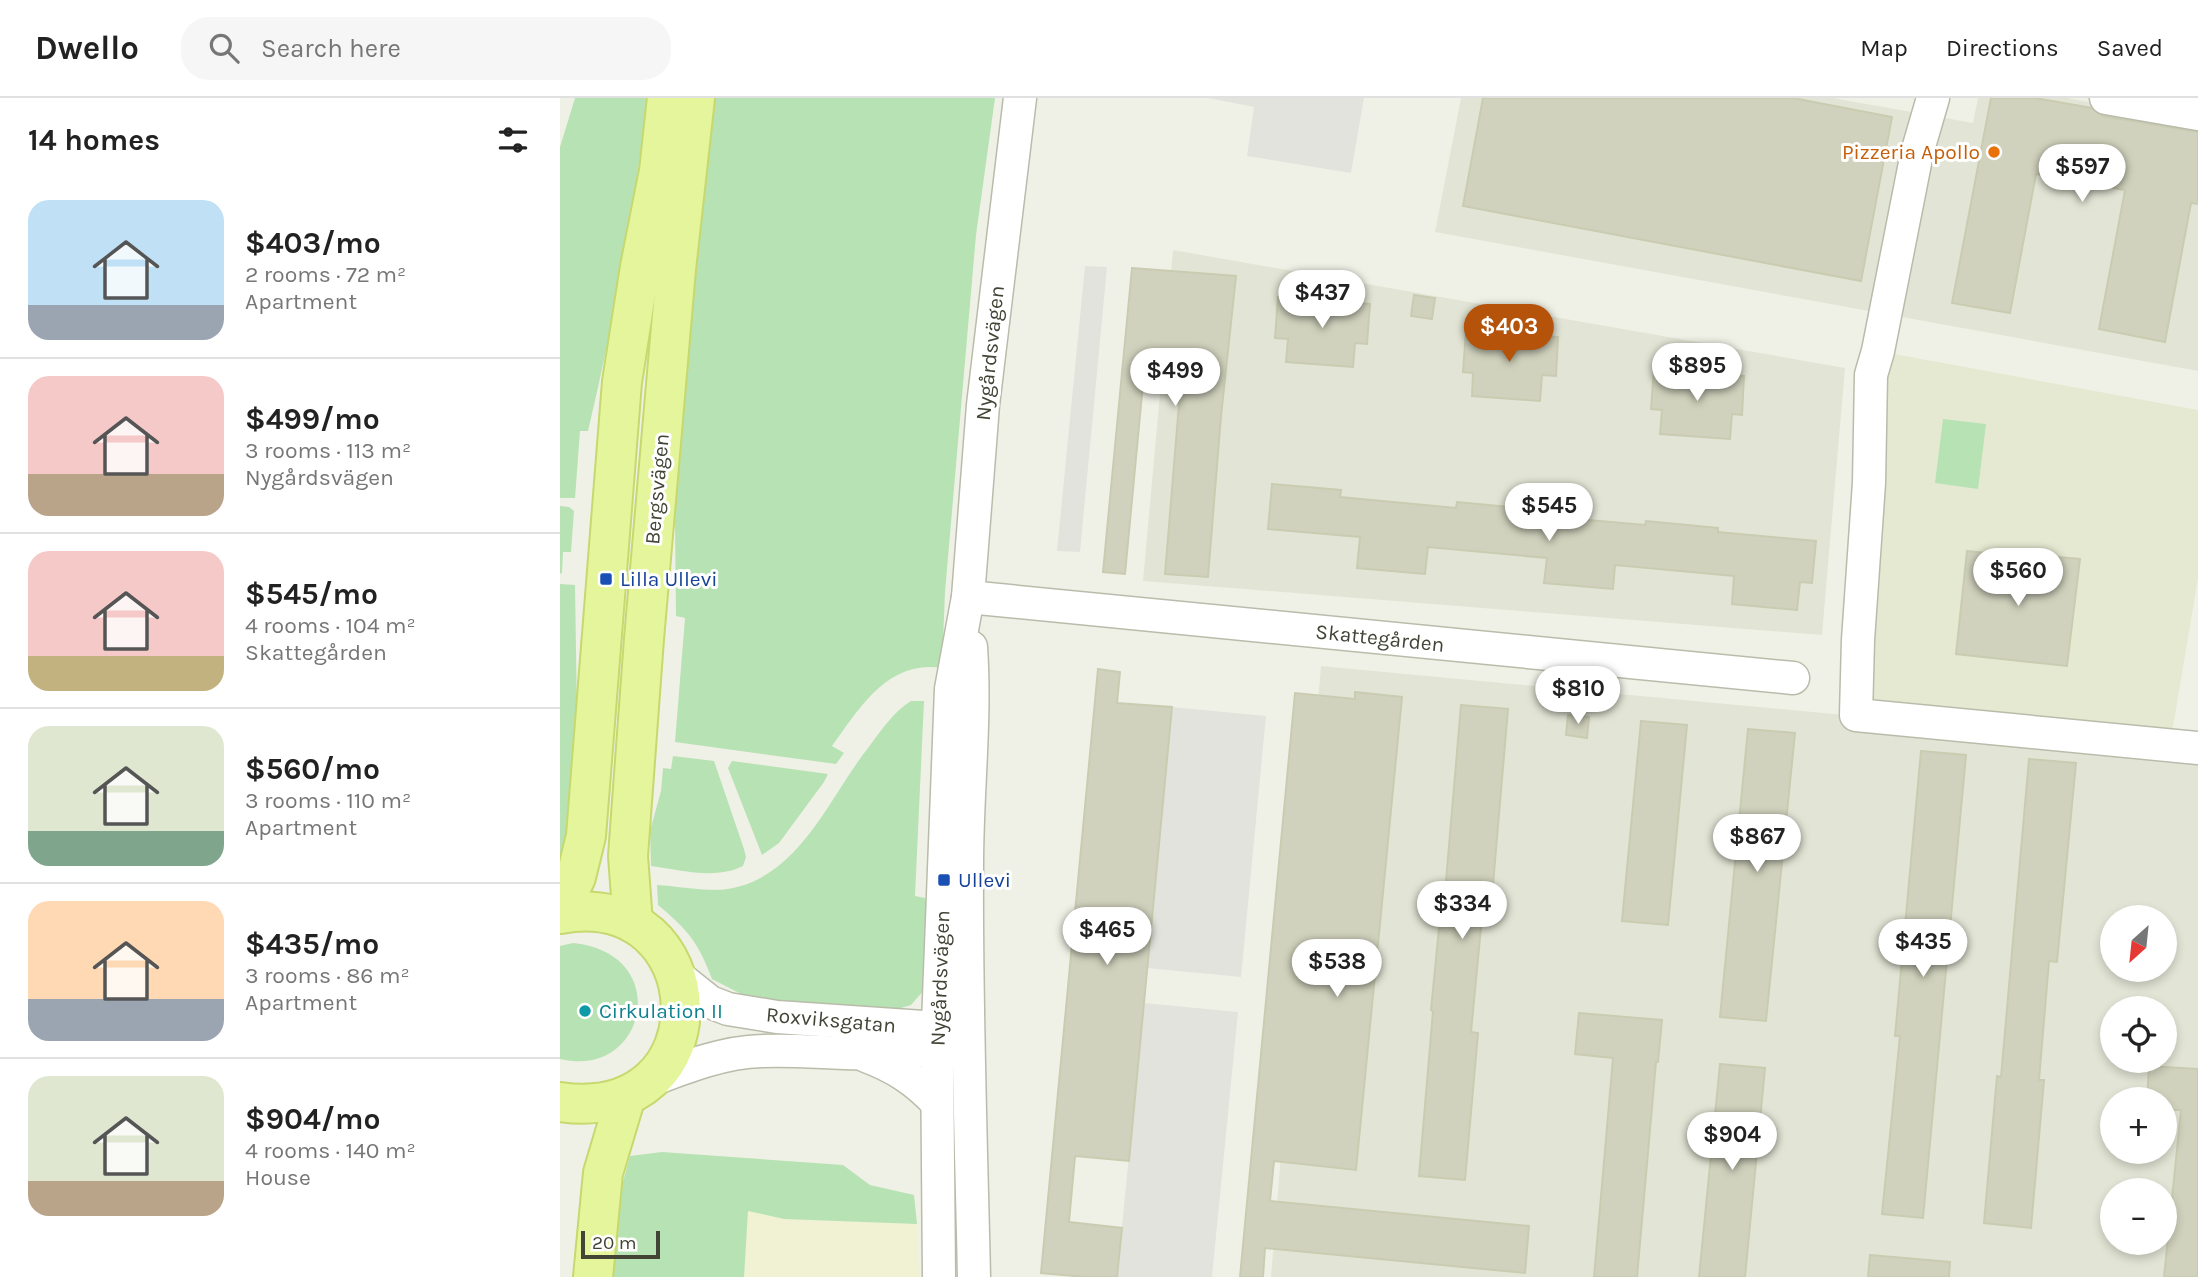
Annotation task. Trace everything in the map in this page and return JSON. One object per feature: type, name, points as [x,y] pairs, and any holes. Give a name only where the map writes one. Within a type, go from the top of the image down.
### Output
[{"type":"main road","name":"Bergsvägen","points":[[560,912],[576,877],[586,836],[622,382],[640,267],[659,171],[667,98]]},
{"type":"main road","name":"Bergsvägen","points":[[633,923],[628,856],[644,639],[676,269],[695,98]]},
{"type":"main road","points":[[560,912],[596,911],[633,923],[659,945],[676,975],[682,1013],[679,1032],[667,1058],[638,1088],[605,1103],[582,1105],[560,1102]]},
{"type":"main road","points":[[593,1277],[603,1173],[638,1088]]},
{"type":"street","points":[[1933,98],[1917,153],[1871,375],[1869,483],[1858,640],[1856,715],[2198,748]]},
{"type":"street","points":[[2106,98],[2198,114]]},
{"type":"street","name":"Nygårdsvägen","points":[[939,1277],[937,1038],[951,689],[968,597],[983,405],[1020,102]]},
{"type":"street","name":"Nygårdsvägen","points":[[968,597],[974,690],[967,854],[974,1277]]},
{"type":"street","name":"Skattegården","points":[[968,597],[1793,678]]},
{"type":"street","name":"Roxviksgatan","points":[[676,975],[710,1002],[728,1009],[937,1038]]},
{"type":"street","name":"Roxviksgatan","points":[[638,1088],[695,1063],[760,1051],[858,1054],[937,1038],[968,1035]]},
{"type":"street","name":"Roxviksgatan","points":[[858,1054],[902,1072],[921,1086],[937,1103]]},
{"type":"shaded area","points":[[1208,98],[1364,98],[1351,173],[1247,156],[1254,107]]},
{"type":"shaded area","points":[[1461,98],[1833,98],[1973,123],[1978,98],[2067,98],[2198,122],[2198,371],[1435,232]]},
{"type":"shaded area","points":[[1173,250],[1845,368],[1822,635],[1143,581]]},
{"type":"shaded area","points":[[1085,266],[1107,267],[1080,552],[1057,551]]},
{"type":"shaded area","points":[[1878,351],[2198,410],[2198,578],[2170,745],[1856,715]]},
{"type":"shaded area","points":[[1321,666],[2198,748],[2198,1277],[1271,1277]]},
{"type":"shaded area","points":[[1172,707],[1266,716],[1241,977],[1147,968]]},
{"type":"shaded area","points":[[1144,1003],[1238,1012],[1212,1277],[1117,1277]]},
{"type":"shaded area","points":[[748,1210],[784,1219],[917,1224],[919,1277],[744,1277]]},
{"type":"green space","points":[[575,98],[647,98],[630,224],[615,307],[588,431],[580,431],[575,498],[560,498],[560,147]]},
{"type":"green space","points":[[711,98],[995,98],[976,235],[945,592],[942,668],[923,667],[906,671],[877,690],[832,746],[844,753],[836,764],[675,742],[685,618],[676,616],[677,456]]},
{"type":"green space","points":[[1943,419],[1986,424],[1978,489],[1935,483]]},
{"type":"green space","points":[[560,506],[574,511],[571,552],[563,552],[560,574]]},
{"type":"green space","points":[[560,584],[575,585],[577,714],[573,783],[564,854],[560,853]]},
{"type":"green space","points":[[911,701],[924,701],[915,896],[925,898],[933,933],[924,990],[911,1005],[894,1010],[764,1000],[745,996],[712,979],[691,938],[658,905],[657,885],[720,890],[752,882],[774,870],[810,834],[853,768],[883,729]]},
{"type":"green space","points":[[673,756],[714,761],[744,849],[746,857],[743,866],[709,873],[651,866],[650,831],[661,791],[663,768],[671,769]]},
{"type":"green space","points":[[732,761],[828,774],[779,843],[762,855],[728,768]]},
{"type":"green space","points":[[573,943],[605,952],[626,968],[636,990],[637,1013],[629,1034],[613,1051],[590,1060],[560,1059],[560,946]]},
{"type":"green space","points":[[662,1152],[843,1165],[870,1185],[914,1195],[917,1224],[784,1219],[748,1211],[744,1277],[607,1277],[621,1189],[630,1156]]},
{"type":"building","points":[[1483,98],[1793,98],[1892,117],[1861,281],[1463,206]]},
{"type":"building","points":[[1991,98],[2035,98],[2092,108],[2103,116],[2198,132],[2198,204],[2191,203],[2165,342],[2099,329],[2125,190],[2036,174],[2010,313],[1952,303]]},
{"type":"building","points":[[1132,268],[1236,276],[1208,577],[1165,574],[1183,356],[1146,352],[1125,574],[1103,572]]},
{"type":"building","points":[[1414,295],[1435,298],[1432,319],[1411,316]]},
{"type":"building","points":[[1278,297],[1370,304],[1367,344],[1355,343],[1353,367],[1286,362],[1288,339],[1275,338]]},
{"type":"building","points":[[1466,331],[1558,337],[1556,376],[1542,375],[1540,401],[1472,396],[1473,373],[1463,372]]},
{"type":"building","points":[[1654,369],[1744,376],[1742,415],[1732,414],[1730,439],[1660,434],[1662,410],[1651,409]]},
{"type":"building","points":[[1272,484],[1341,490],[1340,497],[1456,508],[1457,502],[1532,509],[1532,515],[1645,525],[1646,521],[1718,528],[1718,532],[1816,541],[1812,583],[1800,582],[1797,610],[1732,604],[1734,576],[1615,565],[1613,589],[1544,583],[1547,558],[1428,547],[1425,574],[1357,568],[1360,537],[1268,529]]},
{"type":"building","points":[[1967,551],[2046,559],[2046,556],[2080,559],[2067,666],[1956,654]]},
{"type":"building","points":[[1098,669],[1120,672],[1117,703],[1172,707],[1129,1161],[1075,1156],[1069,1222],[1122,1228],[1117,1277],[1041,1273]]},
{"type":"building","points":[[1355,692],[1402,697],[1356,1170],[1274,1161],[1270,1201],[1529,1226],[1525,1273],[1265,1248],[1263,1277],[1240,1277],[1295,693],[1355,699]]},
{"type":"building","points":[[1461,705],[1508,709],[1491,908],[1483,907],[1471,1032],[1478,1033],[1465,1180],[1419,1176],[1431,1010],[1439,928],[1442,928]]},
{"type":"building","points":[[1568,715],[1589,717],[1587,738],[1566,735]]},
{"type":"building","points":[[1641,721],[1687,725],[1668,925],[1622,921]]},
{"type":"building","points":[[1748,729],[1795,733],[1766,1021],[1720,1017]]},
{"type":"building","points":[[1921,751],[1966,755],[1923,1218],[1882,1214],[1900,1036],[1895,1036]]},
{"type":"building","points":[[2029,759],[2076,763],[2057,962],[2049,961],[2039,1080],[2044,1080],[2031,1228],[1984,1223],[1997,1076],[2001,1077]]},
{"type":"building","points":[[1579,1013],[1662,1020],[1637,1277],[1594,1277],[1613,1058],[1575,1054]]},
{"type":"building","points":[[1720,1064],[1765,1068],[1745,1277],[1699,1277]]},
{"type":"building","points":[[2177,1068],[2198,1069],[2198,1277],[2164,1277],[2166,1255],[2177,1255],[2177,1178],[2174,1178],[2181,1110],[2177,1110],[2177,1087],[2148,1087],[2149,1073],[2177,1073]]},
{"type":"building","points":[[1870,1255],[1950,1262],[1949,1277],[1868,1277]]},
{"type":"place","name":"Pizzeria Apollo","points":[[1994,152]]},
{"type":"place","name":"Lilla Ullevi","points":[[606,579]]},
{"type":"place","name":"Ullevi","points":[[944,880]]},
{"type":"place","name":"Cirkulation II","points":[[585,1011]]}]
